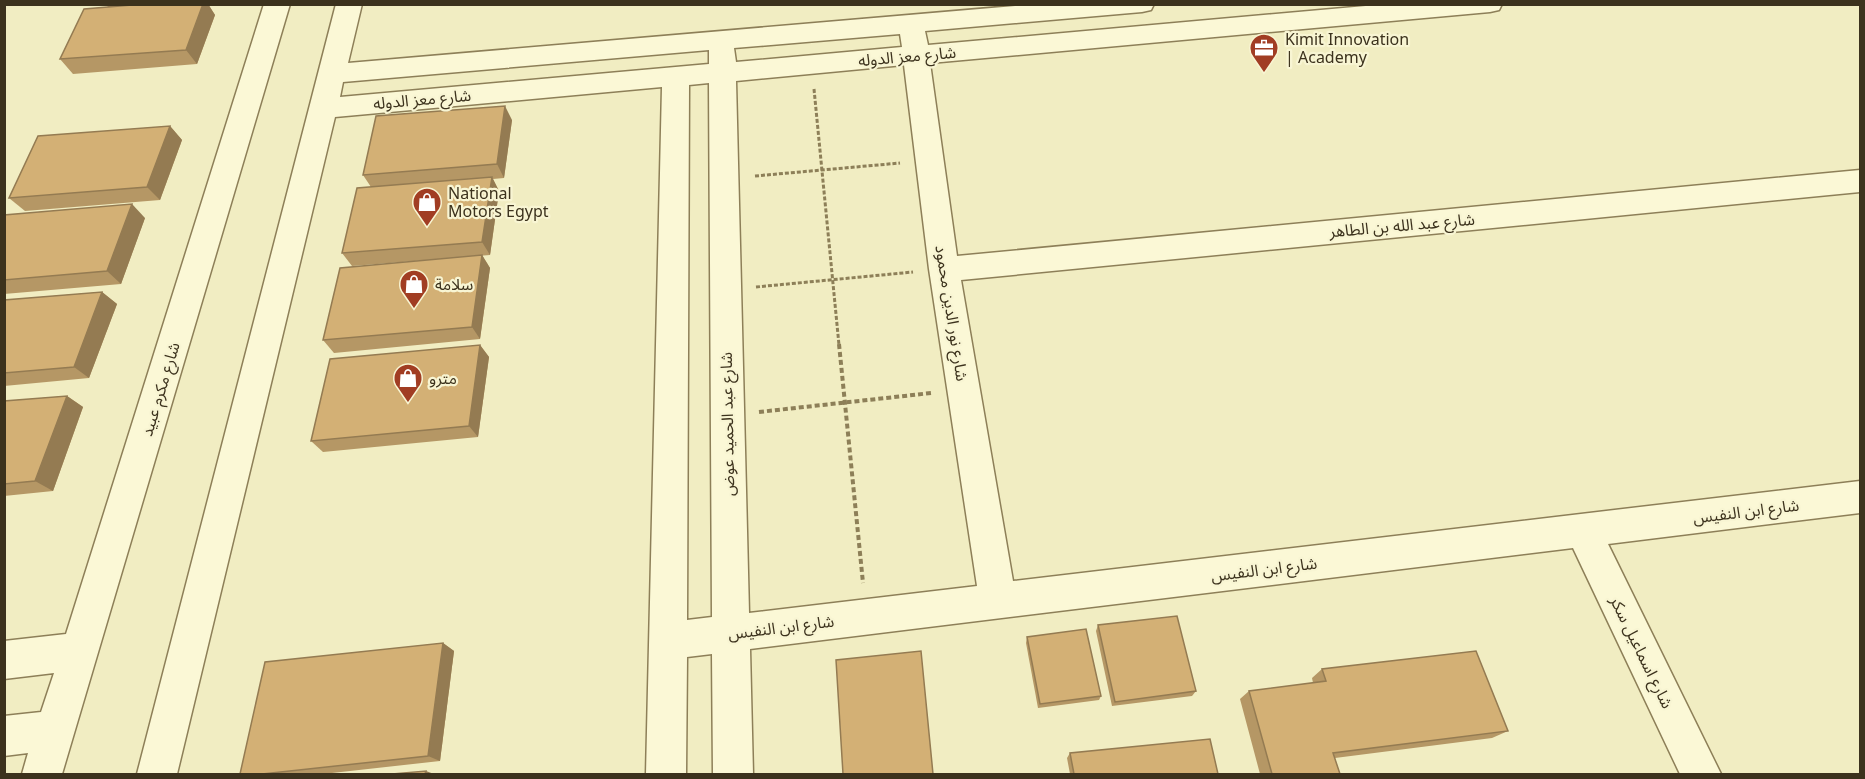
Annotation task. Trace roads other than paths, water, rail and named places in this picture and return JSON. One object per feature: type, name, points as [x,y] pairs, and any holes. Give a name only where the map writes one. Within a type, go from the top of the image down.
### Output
[{"type":"street","name":"شارع مكرم عبيد","points":[[42,774],[277,4]]},
{"type":"street","points":[[157,774],[349,4]]},
{"type":"street","name":"شارع معز الدوله","points":[[332,74],[722,57],[911,24],[1142,4]]},
{"type":"street","name":"شارع معز الدوله","points":[[323,108],[676,77],[722,57],[811,65],[1490,4]]},
{"type":"street","name":"شارع نور الدين محمود","points":[[911,24],[944,269],[998,601]]},
{"type":"street","name":"شارع عبد الحميد عوض","points":[[722,57],[733,774]]},
{"type":"street","points":[[666,774],[676,77]]},
{"type":"street","name":"شارع عبد الله بن الطاهر","points":[[944,269],[1860,181]]},
{"type":"street","name":"شارع ابن النفيس","points":[[667,641],[1860,497]]},
{"type":"street","name":"شارع اسماعيل سكر","points":[[1583,530],[1701,774]]},
{"type":"street","points":[[4,660],[80,651]]},
{"type":"street","points":[[4,736],[56,730]]},
{"type":"place","name":"Kimit Innovation | Academy","points":[[1264,74]]},
{"type":"place","name":"National Motors Egypt","points":[[427,228]]},
{"type":"place","name":"سلامة","points":[[414,310]]},
{"type":"place","name":"مترو","points":[[408,404]]}]
